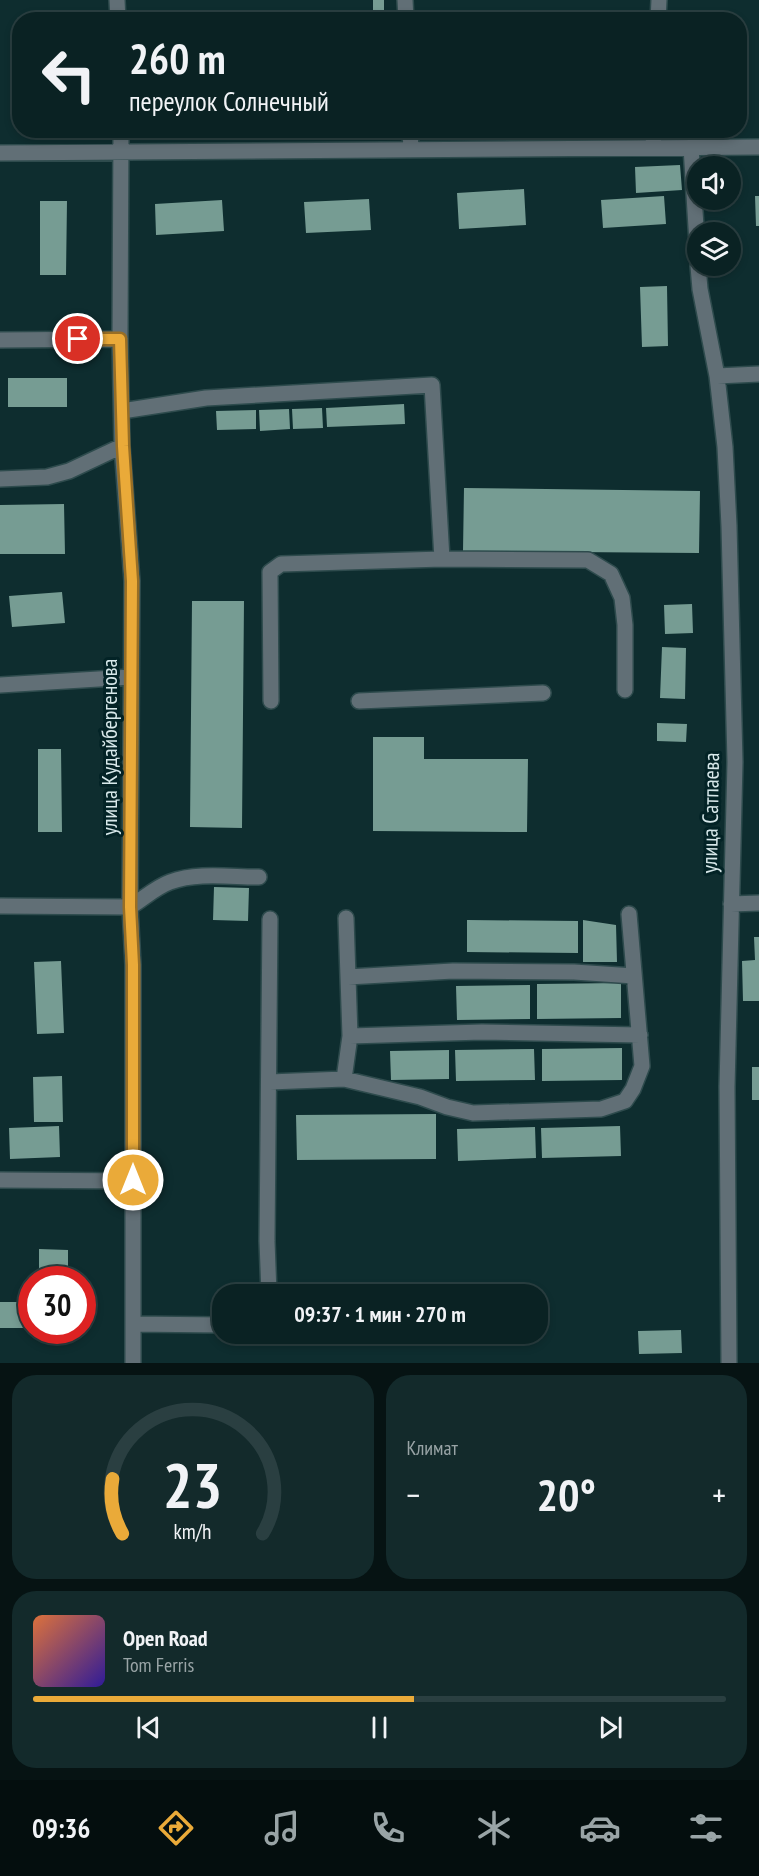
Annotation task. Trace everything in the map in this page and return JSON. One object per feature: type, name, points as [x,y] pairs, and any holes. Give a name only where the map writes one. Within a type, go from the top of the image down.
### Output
[{"type":"street","name":"улица Кудайбергенова","points":[[121,138],[120,339],[123,446],[132,581],[130,907],[133,965],[133,1363]]},
{"type":"street","points":[[410,138],[411,150]]},
{"type":"street","points":[[653,147],[654,138]]},
{"type":"street","points":[[691,147],[696,222]]},
{"type":"street","points":[[0,153],[759,147]]},
{"type":"street","name":"улица Сатпаева","points":[[699,276],[717,376],[725,447],[729,526],[735,762],[727,1087],[729,1363]]},
{"type":"street","points":[[0,340],[120,339]]},
{"type":"street","points":[[717,376],[759,374]]},
{"type":"street","points":[[122,411],[206,398],[432,385],[442,560]]},
{"type":"street","points":[[0,480],[47,477],[69,471],[123,446]]},
{"type":"street","points":[[271,701],[270,572],[281,564],[442,560],[588,560],[611,574],[622,598],[625,625],[625,690]]},
{"type":"street","points":[[0,685],[131,677]]},
{"type":"street","points":[[358,701],[543,693]]},
{"type":"street","points":[[0,906],[130,907],[168,883],[177,880],[192,877],[259,877]]},
{"type":"street","points":[[731,904],[759,903]]},
{"type":"street","points":[[270,1082],[344,1079],[420,1097],[473,1113],[601,1108],[625,1101],[633,1089],[642,1066],[629,915]]},
{"type":"street","points":[[344,1079],[350,1036],[346,918]]},
{"type":"street","points":[[269,1284],[270,919]]},
{"type":"street","points":[[348,977],[453,971],[634,975]]},
{"type":"street","points":[[350,1036],[482,1032],[640,1035]]},
{"type":"street","points":[[0,1179],[133,1180]]},
{"type":"street","points":[[133,1324],[212,1325]]},
{"type":"building","points":[[373,0],[384,0],[384,12],[373,12]]},
{"type":"building","points":[[680,165],[682,190],[636,193],[635,167]]},
{"type":"building","points":[[524,189],[526,225],[459,229],[457,193]]},
{"type":"building","points":[[664,196],[666,224],[603,228],[601,200]]},
{"type":"building","points":[[755,196],[759,196],[759,226],[756,226]]},
{"type":"building","points":[[369,199],[371,230],[306,233],[304,202]]},
{"type":"building","points":[[222,200],[224,231],[156,235],[155,204]]},
{"type":"building","points":[[40,201],[67,201],[66,275],[40,275]]},
{"type":"building","points":[[667,286],[668,346],[642,347],[640,287]]},
{"type":"building","points":[[8,378],[67,378],[67,407],[8,407]]},
{"type":"building","points":[[404,404],[405,424],[327,427],[326,408]]},
{"type":"building","points":[[322,408],[323,428],[293,429],[292,409]]},
{"type":"building","points":[[289,409],[290,429],[260,431],[259,410]]},
{"type":"building","points":[[256,410],[256,429],[217,430],[216,411]]},
{"type":"building","points":[[464,488],[700,491],[699,553],[463,551]]},
{"type":"building","points":[[64,504],[65,554],[0,554],[0,505]]},
{"type":"building","points":[[62,592],[65,623],[12,627],[9,596]]},
{"type":"building","points":[[192,601],[244,601],[242,828],[190,827]]},
{"type":"building","points":[[692,604],[693,633],[665,634],[664,605]]},
{"type":"building","points":[[662,647],[686,648],[685,699],[660,698]]},
{"type":"building","points":[[657,723],[687,724],[686,742],[657,741]]},
{"type":"building","points":[[373,737],[424,737],[424,759],[528,759],[527,832],[373,831]]},
{"type":"building","points":[[38,749],[61,749],[62,832],[38,832]]},
{"type":"building","points":[[214,887],[249,888],[248,921],[213,920]]},
{"type":"building","points":[[467,920],[578,921],[578,953],[467,952]]},
{"type":"building","points":[[583,920],[616,925],[617,962],[583,962]]},
{"type":"building","points":[[754,937],[759,937],[759,1001],[743,1001],[742,961],[755,960]]},
{"type":"building","points":[[61,961],[64,1033],[37,1034],[34,962]]},
{"type":"building","points":[[621,983],[621,1018],[537,1019],[537,984]]},
{"type":"building","points":[[530,985],[530,1019],[457,1020],[456,986]]},
{"type":"building","points":[[622,1048],[622,1080],[542,1081],[542,1049]]},
{"type":"building","points":[[534,1049],[535,1080],[456,1081],[455,1050]]},
{"type":"building","points":[[449,1050],[449,1079],[391,1080],[390,1051]]},
{"type":"building","points":[[752,1067],[759,1067],[759,1100],[752,1100]]},
{"type":"building","points":[[62,1076],[63,1122],[34,1122],[33,1077]]},
{"type":"building","points":[[436,1114],[436,1159],[297,1160],[296,1115]]},
{"type":"building","points":[[59,1126],[60,1157],[10,1159],[9,1128]]},
{"type":"building","points":[[620,1126],[621,1156],[542,1158],[541,1128]]},
{"type":"building","points":[[535,1127],[536,1158],[458,1161],[457,1129]]},
{"type":"building","points":[[39,1249],[68,1250],[68,1266],[39,1266]]},
{"type":"building","points":[[0,1302],[18,1302],[18,1328],[0,1328]]},
{"type":"building","points":[[681,1330],[682,1353],[639,1354],[638,1331]]},
{"type":"route","points":[[78,339],[120,339],[123,446],[132,581],[130,907],[133,965],[133,1180]]}]
